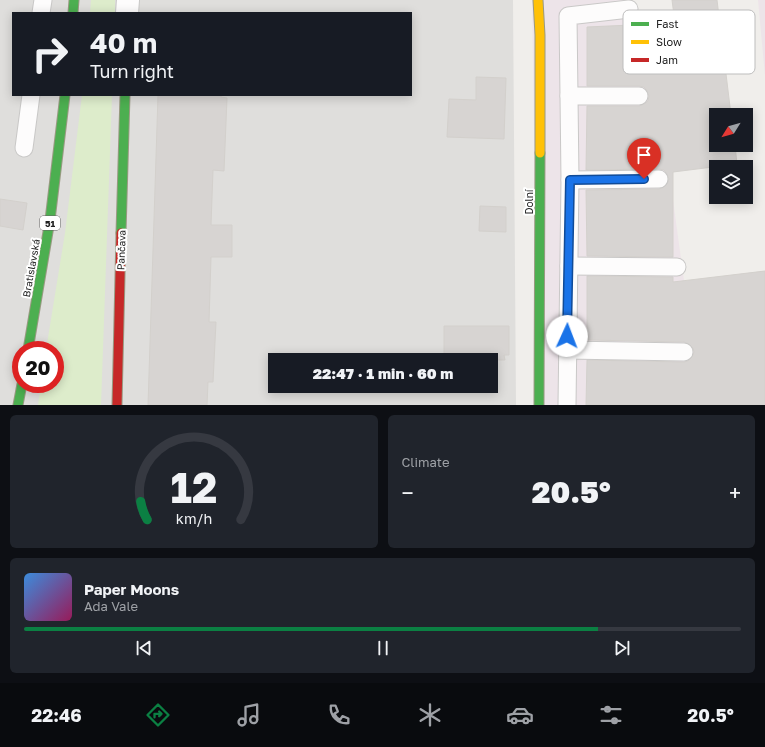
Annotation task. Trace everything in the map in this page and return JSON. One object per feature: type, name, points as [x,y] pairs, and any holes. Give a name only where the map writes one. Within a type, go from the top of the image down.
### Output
[{"type":"street","points":[[73,12],[74,0]]},
{"type":"street","points":[[127,12],[128,0]]},
{"type":"street","name":"Dolní","points":[[538,0],[540,35],[539,405]]},
{"type":"street","name":"Bratislavská","points":[[30,341],[50,220],[65,96]]},
{"type":"street","name":"Pančava","points":[[116,405],[125,96]]},
{"type":"street","points":[[18,405],[20,393]]},
{"type":"lane","points":[[41,12],[42,0]]},
{"type":"lane","points":[[567,405],[570,180],[568,16],[623,11]]},
{"type":"lane","points":[[24,148],[31,96]]},
{"type":"lane","points":[[569,96],[639,96]]},
{"type":"lane","points":[[570,180],[659,179]]},
{"type":"lane","points":[[569,266],[676,266]]},
{"type":"lane","points":[[567,350],[684,352]]},
{"type":"shaded area","points":[[0,0],[513,0],[516,405],[0,405]]},
{"type":"shaded area","points":[[532,0],[630,0],[632,10],[623,10],[623,74],[646,74],[673,200],[701,405],[538,405]]},
{"type":"shaded area","points":[[758,0],[765,0],[765,76]]},
{"type":"green space","points":[[91,0],[115,0],[115,12],[90,12]]},
{"type":"green space","points":[[82,96],[112,96],[101,405],[38,405],[40,393],[64,393],[64,341],[47,341],[65,233]]},
{"type":"building","points":[[672,0],[717,0],[718,10],[673,10]]},
{"type":"building","points":[[623,25],[623,74],[726,74],[730,108],[709,108],[709,152],[736,152],[737,160],[709,160],[709,168],[673,172],[673,257],[587,256],[586,190],[659,189],[667,184],[669,179],[664,170],[659,169],[586,170],[587,106],[639,106],[648,101],[649,96],[644,87],[639,86],[587,86],[587,27]]},
{"type":"building","points":[[476,77],[506,78],[504,139],[447,137],[449,99],[476,100]]},
{"type":"building","points":[[158,96],[221,96],[227,98],[224,171],[213,170],[211,225],[232,225],[232,257],[211,257],[209,322],[216,322],[213,382],[208,382],[207,405],[148,405]]},
{"type":"building","points":[[0,199],[27,203],[23,230],[0,226]]},
{"type":"building","points":[[480,206],[506,207],[506,232],[479,231]]},
{"type":"building","points":[[765,271],[765,405],[586,405],[587,360],[684,362],[688,361],[692,357],[694,352],[693,348],[689,344],[684,342],[587,340],[587,276],[673,277],[673,282]]},
{"type":"building","points":[[444,326],[509,326],[509,355],[504,355],[505,360],[498,360],[498,353],[444,353]]},
{"type":"traffic: fast","points":[[73,12],[74,0]]},
{"type":"traffic: fast","points":[[30,341],[50,220],[65,96]]},
{"type":"traffic: fast","points":[[121,233],[125,96]]},
{"type":"traffic: fast","points":[[539,405],[540,153]]},
{"type":"traffic: fast","points":[[18,405],[20,393]]},
{"type":"traffic: slow","points":[[538,0],[540,35],[540,153]]},
{"type":"traffic: jam","points":[[117,405],[121,233]]},
{"type":"route","points":[[567,336],[570,180],[644,179]]}]
